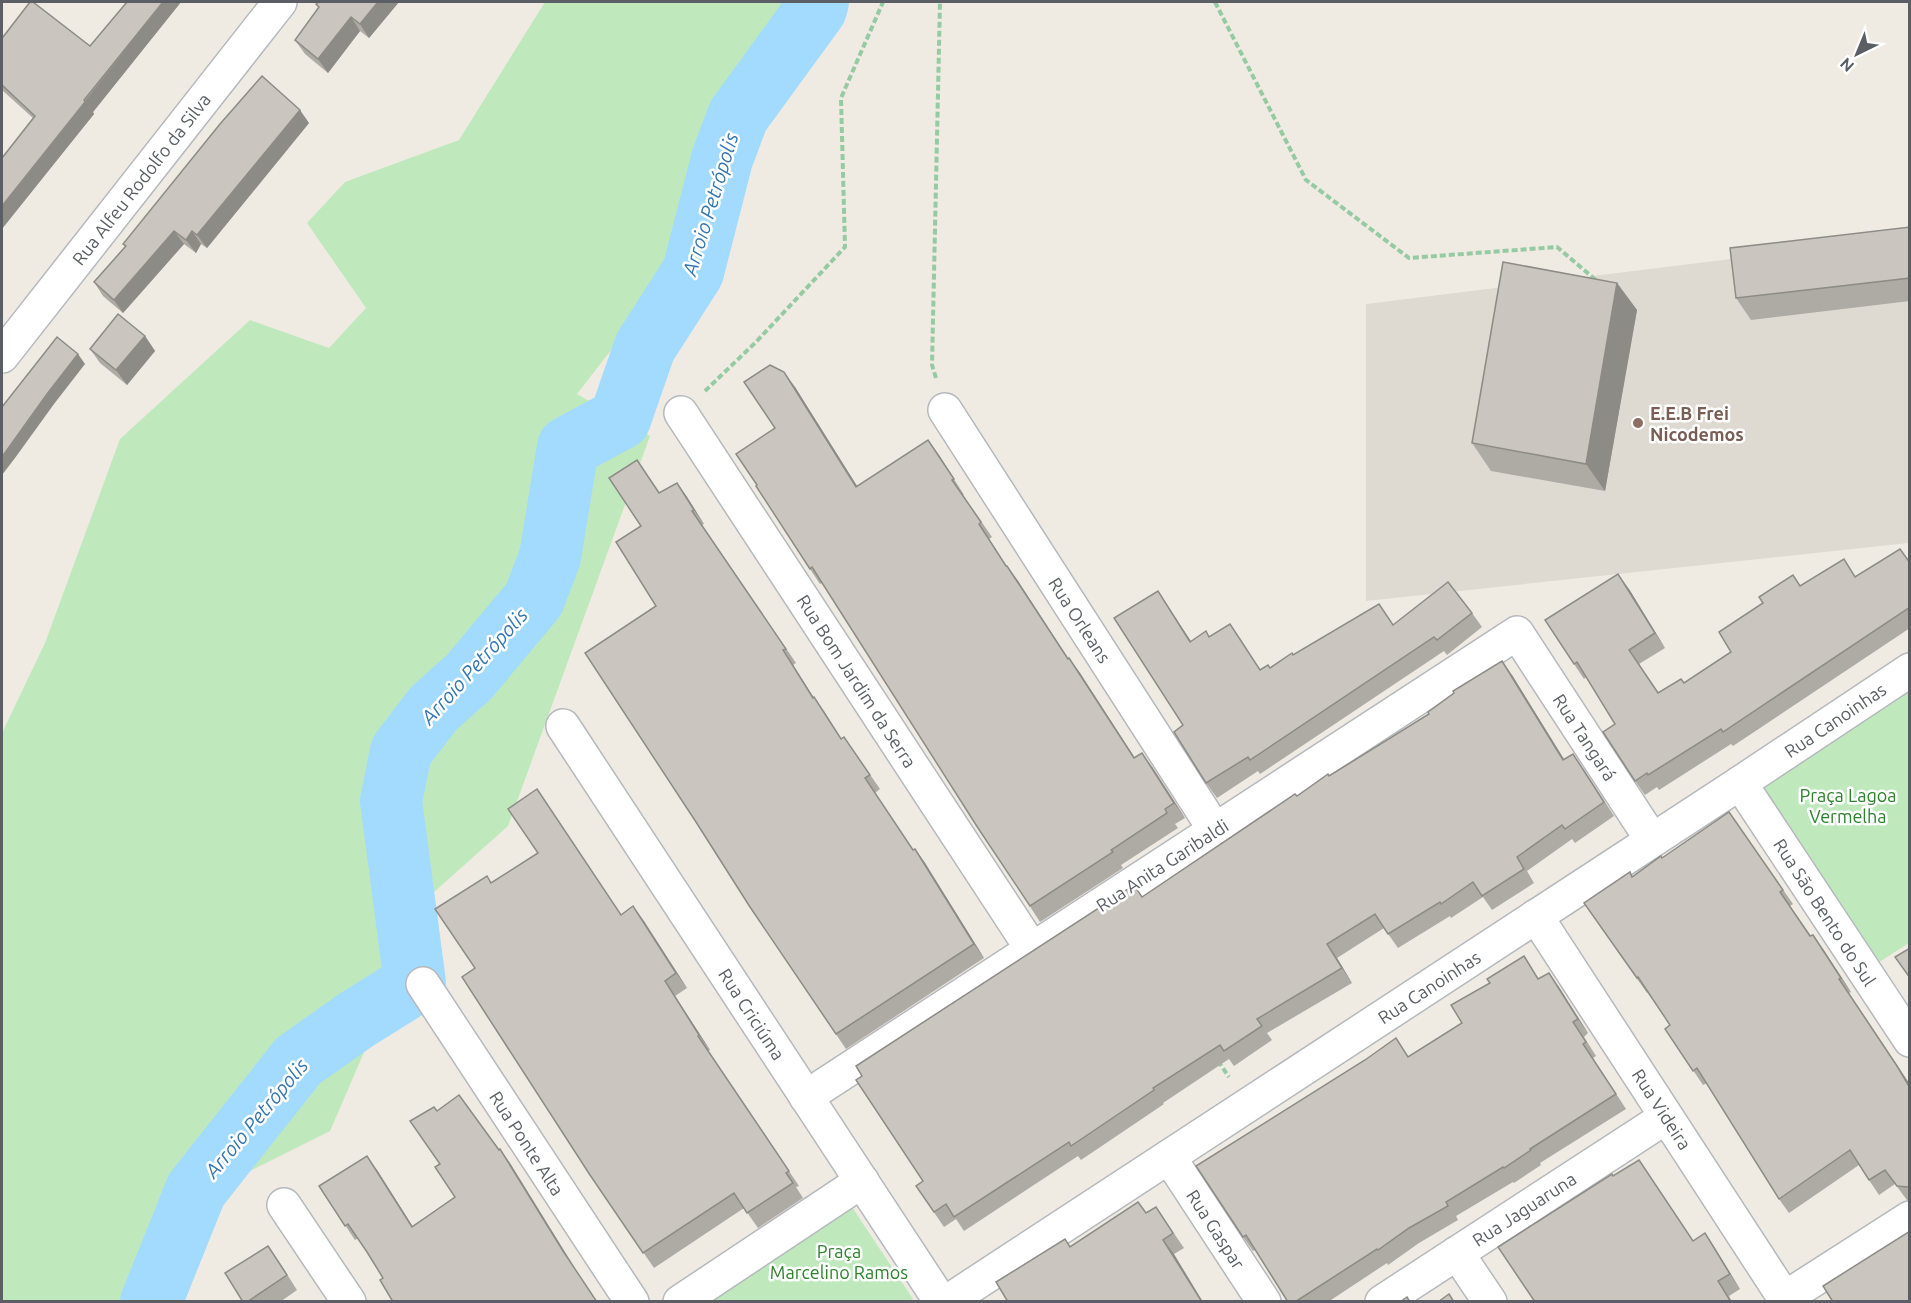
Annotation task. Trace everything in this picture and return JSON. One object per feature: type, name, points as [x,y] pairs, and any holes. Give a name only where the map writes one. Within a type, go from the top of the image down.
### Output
[{"type":"street","name":"Rua Alfeu Rodolfo da Silva","points":[[2,356],[280,2]]},
{"type":"street","name":"Rua Orleans","points":[[945,410],[1215,830]]},
{"type":"street","name":"Rua Bom Jardim da Serra","points":[[681,413],[1032,949]]},
{"type":"street","name":"Rua Anita Garibaldi","points":[[806,1097],[1517,633]]},
{"type":"street","name":"Rua Tangará","points":[[1517,633],[1652,840]]},
{"type":"street","name":"Rua Canoinhas","points":[[946,1302],[1910,670]]},
{"type":"street","name":"Rua Criciúma","points":[[563,726],[940,1302]]},
{"type":"street","name":"Rua São Bento do Sul","points":[[1740,783],[1910,1040]]},
{"type":"street","name":"Rua Videira","points":[[1536,916],[1786,1300]]},
{"type":"street","name":"Rua Ponte Alta","points":[[423,984],[632,1302]]},
{"type":"street","name":"Rua Jaguaruna","points":[[1382,1302],[1666,1117]]},
{"type":"street","name":"Rua Gaspar","points":[[1169,1157],[1264,1302]]},
{"type":"street","points":[[680,1302],[862,1181]]},
{"type":"street","points":[[284,1205],[349,1302]]},
{"type":"street","points":[[1786,1300],[1910,1218]]},
{"type":"street","points":[[1457,1252],[1490,1302]]},
{"type":"path","points":[[681,413],[756,342],[845,247],[841,98],[883,2]]},
{"type":"path","points":[[939,2],[932,366],[945,410]]},
{"type":"path","points":[[1215,2],[1306,180],[1409,258],[1557,247],[1599,282]]},
{"type":"path","points":[[1215,1056],[1247,1106]]},
{"type":"shaded area","name":"E.E.B Frei Nicodemos","points":[[1909,237],[1909,543],[1366,601],[1366,304]]},
{"type":"green space","points":[[545,2],[795,2],[769,61],[723,114],[677,265],[577,394],[650,436],[508,826],[433,893],[330,1131],[216,1188],[176,1301],[2,1301],[2,733],[45,643],[120,439],[250,320],[329,348],[366,308],[307,223],[345,182],[459,140]]},
{"type":"green space","name":"Praça Lagoa Vermelha","points":[[1909,690],[1909,943],[1876,964],[1761,785]]},
{"type":"green space","name":"Praça Marcelino Ramos","points":[[850,1204],[913,1299],[910,1302],[702,1302]]},
{"type":"building","points":[[30,2],[90,46],[127,2],[163,2],[2,206],[2,158],[35,116],[2,85],[2,36]]},
{"type":"building","points":[[319,2],[378,2],[360,24],[351,17],[318,59],[295,40],[319,7],[316,4]]},
{"type":"building","points":[[262,76],[300,110],[197,235],[192,231],[186,240],[174,231],[114,300],[94,282],[126,246],[123,244],[220,124]]},
{"type":"building","points":[[1910,227],[1910,278],[1736,298],[1730,248]]},
{"type":"building","points":[[1503,262],[1617,283],[1586,464],[1472,443]]},
{"type":"building","points":[[118,314],[145,336],[116,370],[90,349]]},
{"type":"building","points":[[57,337],[78,354],[2,457],[2,407]]},
{"type":"building","points":[[770,365],[784,372],[856,487],[928,440],[981,522],[979,524],[1006,566],[1134,758],[1142,753],[1174,803],[1165,809],[1167,813],[1111,850],[1113,852],[1030,906],[812,567],[810,569],[736,454],[775,428],[744,382]]},
{"type":"building","points":[[637,460],[659,493],[677,483],[694,510],[692,511],[786,649],[783,650],[813,698],[841,739],[844,737],[870,775],[865,778],[913,850],[915,849],[974,944],[836,1034],[750,907],[585,653],[656,606],[616,542],[641,526],[609,478]]},
{"type":"building","points":[[1900,549],[1910,563],[1910,607],[1723,732],[1721,729],[1635,781],[1603,732],[1615,724],[1577,662],[1574,664],[1545,620],[1618,574],[1655,633],[1629,650],[1658,693],[1681,679],[1684,683],[1731,652],[1719,632],[1763,603],[1759,597],[1793,575],[1800,586],[1844,559],[1855,577]]},
{"type":"building","points":[[1448,582],[1472,613],[1437,640],[1434,637],[1250,760],[1248,757],[1206,783],[1174,732],[1183,725],[1114,618],[1158,591],[1190,642],[1206,631],[1209,637],[1230,624],[1260,670],[1268,665],[1270,668],[1379,604],[1393,625]]},
{"type":"building","points":[[1502,661],[1563,760],[1573,754],[1604,802],[1565,829],[1562,825],[1517,857],[1524,869],[1482,896],[1473,882],[1441,904],[1440,902],[1388,934],[1375,914],[1327,944],[1342,968],[1257,1019],[1262,1026],[1224,1051],[1220,1045],[1153,1088],[1154,1090],[1071,1146],[1069,1142],[954,1217],[946,1204],[934,1212],[916,1186],[923,1181],[856,1080],[862,1076],[856,1066],[1134,885],[1142,897],[1295,794],[1297,796],[1328,774],[1329,776],[1429,714],[1428,712],[1454,693],[1453,691]]},
{"type":"building","points":[[537,789],[621,915],[633,906],[676,973],[665,981],[698,1036],[789,1171],[786,1173],[793,1183],[747,1213],[734,1193],[643,1253],[462,977],[475,968],[435,909],[487,876],[491,883],[538,853],[508,809]]},
{"type":"building","points":[[1729,812],[1783,890],[1780,892],[1810,936],[1813,935],[1910,1088],[1910,1188],[1897,1186],[1885,1170],[1869,1180],[1850,1150],[1779,1199],[1697,1068],[1693,1071],[1665,1029],[1670,1025],[1584,903],[1630,872],[1632,877]]},
{"type":"building","points":[[1910,948],[1910,978],[1895,957]]},
{"type":"building","points":[[1524,956],[1538,979],[1549,973],[1578,1019],[1573,1022],[1586,1042],[1583,1044],[1616,1094],[1504,1168],[1446,1202],[1448,1206],[1409,1228],[1295,1302],[1288,1302],[1246,1235],[1243,1237],[1196,1166],[1365,1060],[1396,1038],[1408,1057],[1462,1023],[1451,1005],[1490,983],[1487,979]]},
{"type":"building","points":[[459,1095],[500,1149],[597,1302],[393,1302],[380,1280],[383,1278],[367,1252],[348,1224],[345,1226],[319,1186],[367,1156],[412,1227],[455,1197],[435,1167],[440,1164],[410,1121],[434,1107],[437,1111]]},
{"type":"building","points":[[1639,1160],[1693,1241],[1705,1233],[1730,1274],[1718,1281],[1731,1302],[1535,1302],[1498,1247],[1612,1174],[1613,1176]]},
{"type":"building","points":[[1138,1202],[1146,1213],[1156,1207],[1173,1233],[1163,1240],[1202,1302],[1008,1302],[996,1282],[1065,1239],[1070,1247]]},
{"type":"building","points":[[1910,1231],[1910,1302],[1833,1302],[1823,1286]]},
{"type":"building","points":[[268,1246],[287,1275],[247,1302],[243,1302],[225,1273]]},
{"type":"building","points":[[1449,1294],[1454,1302],[1438,1302]]},
{"type":"building","points":[[1407,1297],[1410,1302],[1400,1302]]},
{"type":"waterway","name":"Arroio Petrópolis","points":[[151,1302],[196,1190],[298,1061],[356,1020],[415,983],[391,801],[401,751],[434,708],[469,677],[534,599],[550,557],[568,447],[620,419],[645,347],[693,272],[722,159],[738,116],[816,9],[818,2]]},
{"type":"place","name":"E.E.B Frei Nicodemos","points":[[1638,423]]}]
